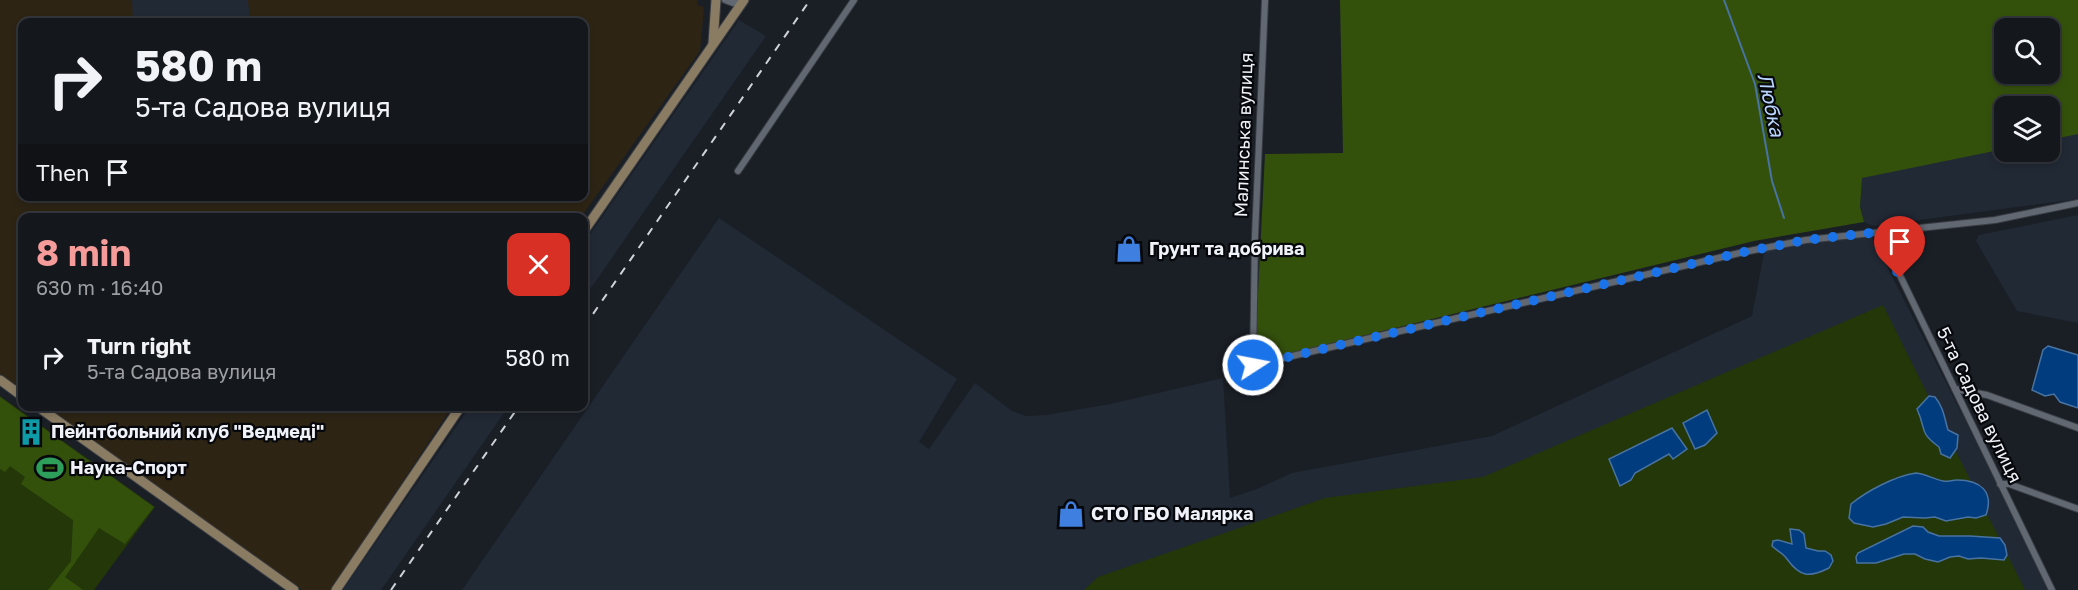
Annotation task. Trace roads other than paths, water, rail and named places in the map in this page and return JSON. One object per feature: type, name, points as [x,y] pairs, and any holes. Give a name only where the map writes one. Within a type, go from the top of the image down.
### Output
[{"type":"street","points":[[713,46],[716,0]]},
{"type":"street","points":[[725,0],[732,3],[743,1]]},
{"type":"street","points":[[738,171],[854,0]]},
{"type":"street","name":"Малинська вулиця","points":[[1265,0],[1255,236],[1253,365],[1744,252],[1806,240],[1995,220],[2078,203]]},
{"type":"street","points":[[588,225],[743,1]]},
{"type":"street","name":"5-та Садова вулиця","points":[[1879,232],[2052,588]]},
{"type":"street","points":[[0,380],[18,393]]},
{"type":"street","points":[[1955,388],[1987,395],[2078,428]]},
{"type":"street","points":[[44,411],[294,590]]},
{"type":"street","points":[[336,590],[458,411]]},
{"type":"street","points":[[2000,484],[2009,484],[2078,509]]},
{"type":"street","points":[[2052,588],[2060,590]]},
{"type":"water","points":[[2048,346],[2078,355],[2078,408],[2060,402],[2054,394],[2045,396],[2032,390],[2043,350]]},
{"type":"water","points":[[1929,396],[1935,397],[1940,405],[1948,430],[1958,435],[1957,448],[1950,458],[1941,454],[1939,447],[1924,430],[1917,409]]},
{"type":"water","points":[[1707,410],[1717,433],[1705,445],[1695,449],[1683,423]]},
{"type":"water","points":[[1672,428],[1687,449],[1673,459],[1669,454],[1635,473],[1631,480],[1620,486],[1609,459]]},
{"type":"water","points":[[1916,473],[1943,481],[1957,480],[1979,485],[1987,494],[1986,515],[1946,521],[1935,517],[1903,517],[1873,527],[1854,523],[1849,518],[1851,504],[1858,499],[1890,481]]},
{"type":"water","points":[[1913,526],[1923,527],[1928,532],[1939,536],[2000,538],[2005,545],[2007,555],[2004,560],[1968,559],[1959,556],[1938,562],[1915,554],[1904,554],[1876,563],[1857,563],[1858,553]]},
{"type":"water","points":[[1790,529],[1799,530],[1804,534],[1806,548],[1825,551],[1831,555],[1833,561],[1829,568],[1805,574],[1796,569],[1784,555],[1772,546],[1773,541],[1778,540],[1792,544]]},
{"type":"waterway","name":"Любка","points":[[1724,0],[1755,84],[1772,181],[1784,218]]},
{"type":"railway","points":[[588,321],[810,0]]},
{"type":"railway","points":[[391,590],[516,411]]},
{"type":"place","name":"Грунт та добрива","points":[[1129,249]]},
{"type":"place","name":"Пейнтбольний клуб \"Ведмеді\"","points":[[31,432]]},
{"type":"place","name":"Наука-Спорт","points":[[50,468]]},
{"type":"place","name":"СТО ГБО Малярка","points":[[1071,514]]}]
